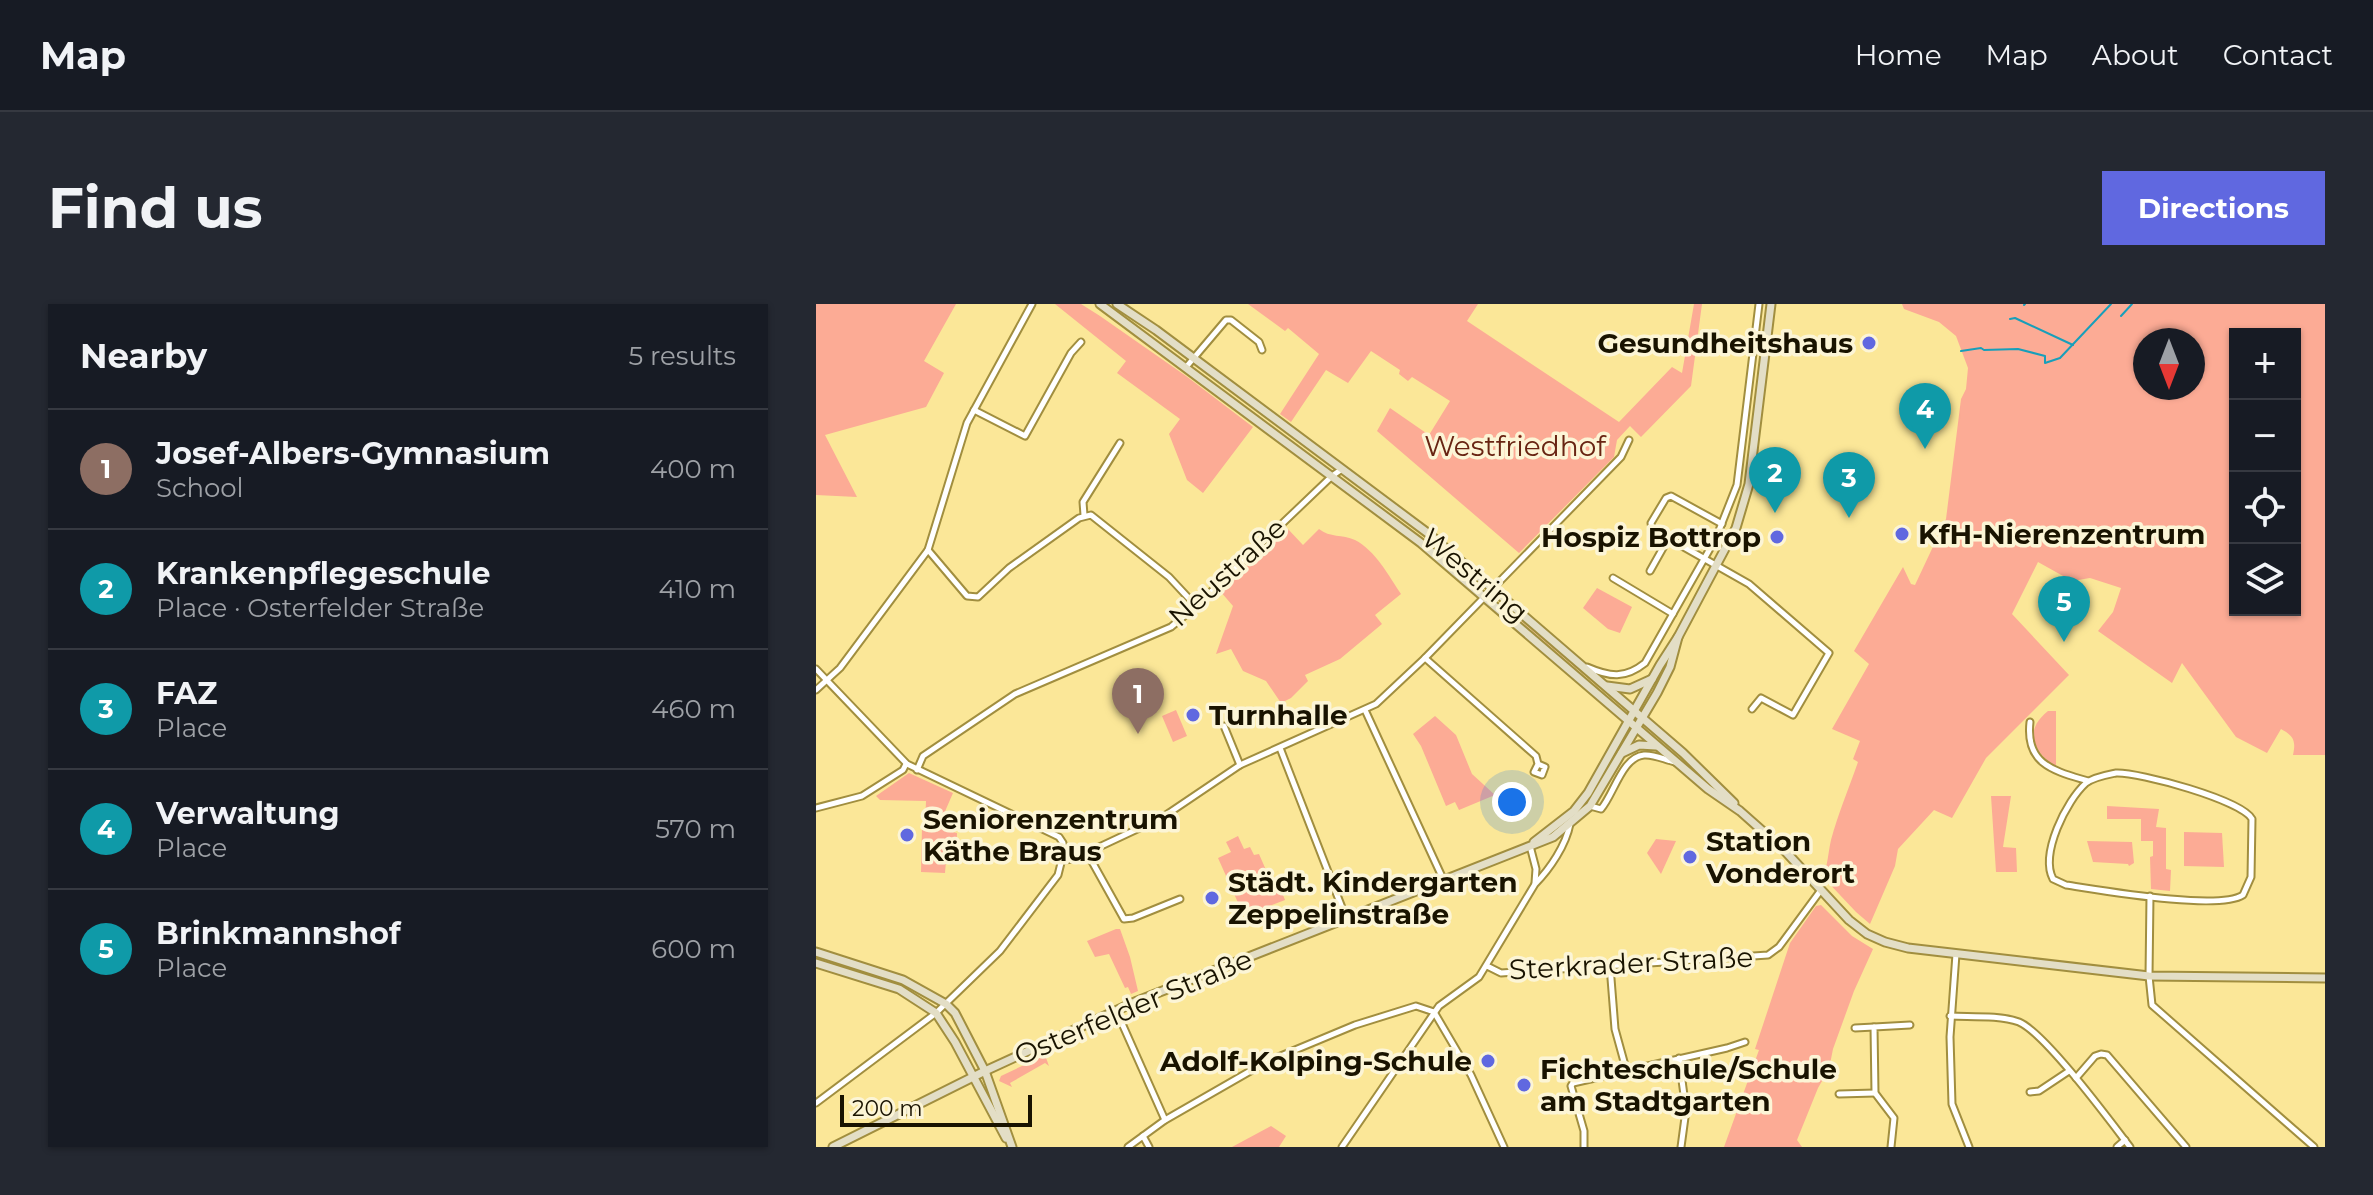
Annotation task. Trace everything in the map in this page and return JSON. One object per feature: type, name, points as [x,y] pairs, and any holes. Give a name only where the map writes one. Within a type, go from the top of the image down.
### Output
[{"type":"main road","name":"Westring","points":[[1100,304],[1421,543],[1677,762],[1740,811],[1785,851],[1849,920],[1867,934],[1908,948],[1956,953]]},
{"type":"main road","name":"Westring","points":[[1117,304],[1429,534],[1639,714],[1720,788],[1740,811]]},
{"type":"main road","name":"Osterfelder Straße","points":[[833,1147],[1116,1010],[1553,837],[1570,824],[1590,806],[1636,727],[1660,665],[1736,528],[1749,484],[1771,304]]},
{"type":"main road","name":"Osterfelder Straße","points":[[1530,846],[1562,822],[1581,802],[1629,720],[1639,714],[1666,676],[1678,637]]},
{"type":"main road","points":[[1604,685],[1630,689],[1643,686],[1654,678]]},
{"type":"main road","points":[[1620,755],[1639,745],[1658,746]]},
{"type":"main road","points":[[816,952],[903,980],[946,1004],[955,1013],[985,1071],[1012,1147]]},
{"type":"main road","points":[[1956,953],[2149,976],[2325,978]]},
{"type":"main road","points":[[816,963],[899,989],[936,1013],[1012,1147]]},
{"type":"street","points":[[816,690],[854,651],[928,550],[960,441],[1032,304]]},
{"type":"street","points":[[1582,665],[1604,674],[1623,676],[1645,663],[1722,524],[1737,482],[1759,304]]},
{"type":"street","points":[[1187,366],[1226,320],[1231,320],[1259,342],[1262,350]]},
{"type":"street","points":[[974,410],[1025,436],[1071,353],[1081,342]]},
{"type":"street","points":[[1748,397],[1760,398]]},
{"type":"street","points":[[1090,858],[1097,848],[1163,817],[1240,765],[1376,704],[1621,457],[1629,440]]},
{"type":"street","points":[[1084,515],[1083,502],[1120,443]]},
{"type":"street","name":"Neustraße","points":[[917,770],[923,756],[1002,701],[1171,627],[1342,469]]},
{"type":"street","points":[[1737,482],[1749,484]]},
{"type":"street","points":[[1722,524],[1671,496],[1666,498],[1651,523],[1652,529],[1668,539],[1749,584],[1829,653],[1793,715],[1761,698],[1752,709]]},
{"type":"street","points":[[928,550],[967,596],[978,597],[1009,568],[1084,515],[1098,518],[1169,577],[1196,606]]},
{"type":"street","points":[[1650,571],[1668,539]]},
{"type":"street","points":[[1613,578],[1673,614]]},
{"type":"street","points":[[1654,649],[1660,665]]},
{"type":"street","points":[[1425,658],[1536,756],[1538,764]]},
{"type":"street","points":[[816,669],[907,764],[1059,837],[1063,843],[1056,878],[1002,949],[936,1013],[816,1103]]},
{"type":"street","points":[[1365,710],[1444,881]]},
{"type":"street","points":[[2030,722],[2031,747],[2041,761],[2055,771],[2088,781],[2116,773],[2140,775],[2211,797],[2249,814],[2252,819],[2251,877],[2243,895],[2227,901],[2150,896],[2066,885],[2053,879],[2049,869],[2051,853],[2062,815],[2088,781]]},
{"type":"street","points":[[1224,726],[1240,765]]},
{"type":"street","points":[[1280,748],[1346,918]]},
{"type":"street","name":"Osterfelder Straße","points":[[1590,806],[1601,809],[1625,768],[1637,757],[1645,754],[1677,762]]},
{"type":"street","points":[[816,808],[862,796],[903,770],[907,764]]},
{"type":"street","points":[[1487,966],[1568,834],[1570,824]]},
{"type":"street","points":[[1530,846],[1536,869],[1535,884]]},
{"type":"street","points":[[1062,860],[1090,858]]},
{"type":"street","points":[[1090,858],[1124,919],[1180,899]]},
{"type":"street","name":"Sterkrader Straße","points":[[1342,1147],[1434,1012],[1444,1001],[1469,986],[1487,966],[1501,973],[1768,955],[1779,947],[1824,892]]},
{"type":"street","points":[[2150,896],[2150,999],[2156,1010],[2314,1147]]},
{"type":"street","points":[[1956,953],[1950,1016],[1952,1109],[1969,1147]]},
{"type":"street","points":[[1610,966],[1615,1029],[1626,1069]]},
{"type":"street","points":[[1128,1147],[1165,1120],[1266,1062],[1341,1030],[1416,1006],[1434,1012],[1471,1075],[1501,1146]]},
{"type":"street","points":[[1116,1010],[1165,1120]]},
{"type":"street","points":[[1950,1016],[2020,1023],[2033,1032],[2076,1078],[2130,1147]]},
{"type":"street","points":[[1855,1028],[1910,1025]]},
{"type":"street","points":[[1874,1027],[1875,1093],[1894,1118],[1891,1147]]},
{"type":"street","points":[[1584,1147],[1584,1131],[1571,1085],[1745,1042]]},
{"type":"street","points":[[2076,1078],[2095,1056],[2107,1055],[2186,1147]]},
{"type":"street","points":[[1679,1058],[1686,1110],[1681,1147]]},
{"type":"street","points":[[2030,1092],[2039,1091],[2069,1071]]},
{"type":"street","points":[[1839,1094],[1875,1093]]},
{"type":"street","points":[[1143,1136],[1149,1147]]},
{"type":"street","points":[[2117,1147],[2125,1140]]},
{"type":"green space","points":[[816,304],[956,304],[924,361],[944,373],[926,407],[825,435],[857,497],[816,495]]},
{"type":"green space","points":[[1055,304],[1081,304],[1186,376],[1253,427],[1203,493],[1187,480],[1169,434],[1180,419],[1117,373],[1126,361]]},
{"type":"green space","name":"Westfriedhof","points":[[1248,304],[1478,304],[1467,321],[1619,422],[1672,367],[1682,373],[1694,304],[1702,304],[1691,386],[1641,437],[1630,426],[1617,440],[1614,457],[1519,553],[1377,431],[1390,408],[1429,435],[1450,401],[1412,377],[1408,381],[1399,374],[1400,370],[1371,351],[1348,383],[1326,370],[1291,422],[1280,414],[1319,354],[1288,328],[1285,331]]},
{"type":"green space","points":[[1902,304],[2325,304],[2325,755],[2293,755],[2293,739],[2281,729],[2267,753],[2236,737],[2182,663],[2172,683],[2098,631],[2113,612],[2121,588],[2090,578],[2072,581],[2038,562],[2012,614],[2069,675],[1986,758],[1952,818],[1934,810],[1898,849],[1895,866],[1870,924],[1823,877],[1834,830],[1858,762],[1853,759],[1860,741],[1832,729],[1869,664],[1854,651],[1903,567],[1911,584],[1915,585],[1946,519],[1961,399],[1966,389],[1968,368],[1956,336],[1939,322],[1904,309]]},
{"type":"green space","points":[[1287,528],[1303,545],[1319,529],[1362,544],[1401,594],[1375,615],[1382,624],[1340,659],[1305,675],[1308,681],[1291,698],[1281,703],[1266,681],[1243,671],[1231,649],[1216,654],[1233,606],[1220,591]]},
{"type":"green space","points":[[1597,588],[1632,607],[1620,633],[1608,629],[1583,608]]},
{"type":"green space","points":[[1503,606],[1623,705],[1622,707]]},
{"type":"green space","points":[[1176,710],[1187,736],[1173,742],[1162,716]]},
{"type":"green space","points":[[2048,711],[2056,711],[2056,767],[2037,748],[2033,734],[2035,726]]},
{"type":"green space","points":[[1435,716],[1456,735],[1472,774],[1495,795],[1459,810],[1455,802],[1446,806],[1413,734]]},
{"type":"green space","points":[[909,773],[953,793],[943,816],[943,830],[957,833],[956,861],[946,861],[945,873],[921,872],[926,801],[880,800],[876,796]]},
{"type":"green space","points":[[1991,796],[2011,796],[2003,847],[2016,848],[2017,872],[1996,872]]},
{"type":"green space","points":[[2107,806],[2159,809],[2156,827],[2166,828],[2166,869],[2171,870],[2170,891],[2151,889],[2153,841],[2141,841],[2141,819],[2107,819]]},
{"type":"green space","points":[[2184,832],[2222,833],[2224,867],[2184,866]]},
{"type":"green space","points":[[1238,836],[1244,849],[1250,847],[1254,855],[1259,854],[1273,886],[1279,885],[1285,900],[1244,916],[1218,858],[1231,852],[1226,842]]},
{"type":"green space","points":[[1656,839],[1676,841],[1661,874],[1647,853]]},
{"type":"green space","points":[[2087,841],[2132,842],[2134,863],[2129,866],[2093,862]]},
{"type":"green space","points":[[1821,905],[1852,936],[1873,949],[1854,991],[1829,1069],[1797,1140],[1802,1147],[1724,1147],[1759,1050],[1755,1049],[1790,943],[1816,906]]},
{"type":"green space","points":[[1120,929],[1130,957],[1138,991],[1131,994],[1109,954],[1095,957],[1087,941]]},
{"type":"green space","points":[[1045,1055],[1049,1066],[1045,1063],[1010,1083],[1012,1087],[999,1081],[1001,1076]]},
{"type":"green space","points":[[1271,1126],[1286,1136],[1279,1147],[1232,1147]]},
{"type":"waterway","points":[[1961,351],[2018,349],[2045,356],[2045,363],[2060,358],[2111,304]]},
{"type":"waterway","points":[[2121,316],[2132,304]]},
{"type":"waterway","points":[[2010,319],[2015,318],[2073,345]]},
{"type":"place","name":"Gesundheitshaus","points":[[1869,343]]},
{"type":"place","name":"Verwaltung","points":[[1925,449]]},
{"type":"place","name":"Krankenpflegeschule","points":[[1775,513]]},
{"type":"place","name":"FAZ","points":[[1849,518]]},
{"type":"place","name":"KfH-Nierenzentrum","points":[[1902,534]]},
{"type":"place","name":"Hospiz Bottrop","points":[[1777,537]]},
{"type":"place","name":"Brinkmannshof","points":[[2064,642]]},
{"type":"place","name":"Turnhalle","points":[[1193,715]]},
{"type":"place","name":"Josef-Albers-Gymnasium","points":[[1138,734]]},
{"type":"place","name":"Seniorenzentrum Käthe Braus","points":[[907,835]]},
{"type":"place","name":"Station Vonderort","points":[[1690,857]]},
{"type":"place","name":"Städt. Kindergarten Zeppelinstraße","points":[[1212,898]]},
{"type":"place","name":"Adolf-Kolping-Schule","points":[[1488,1061]]},
{"type":"place","name":"Fichteschule/Schule am Stadtgarten","points":[[1524,1085]]}]
